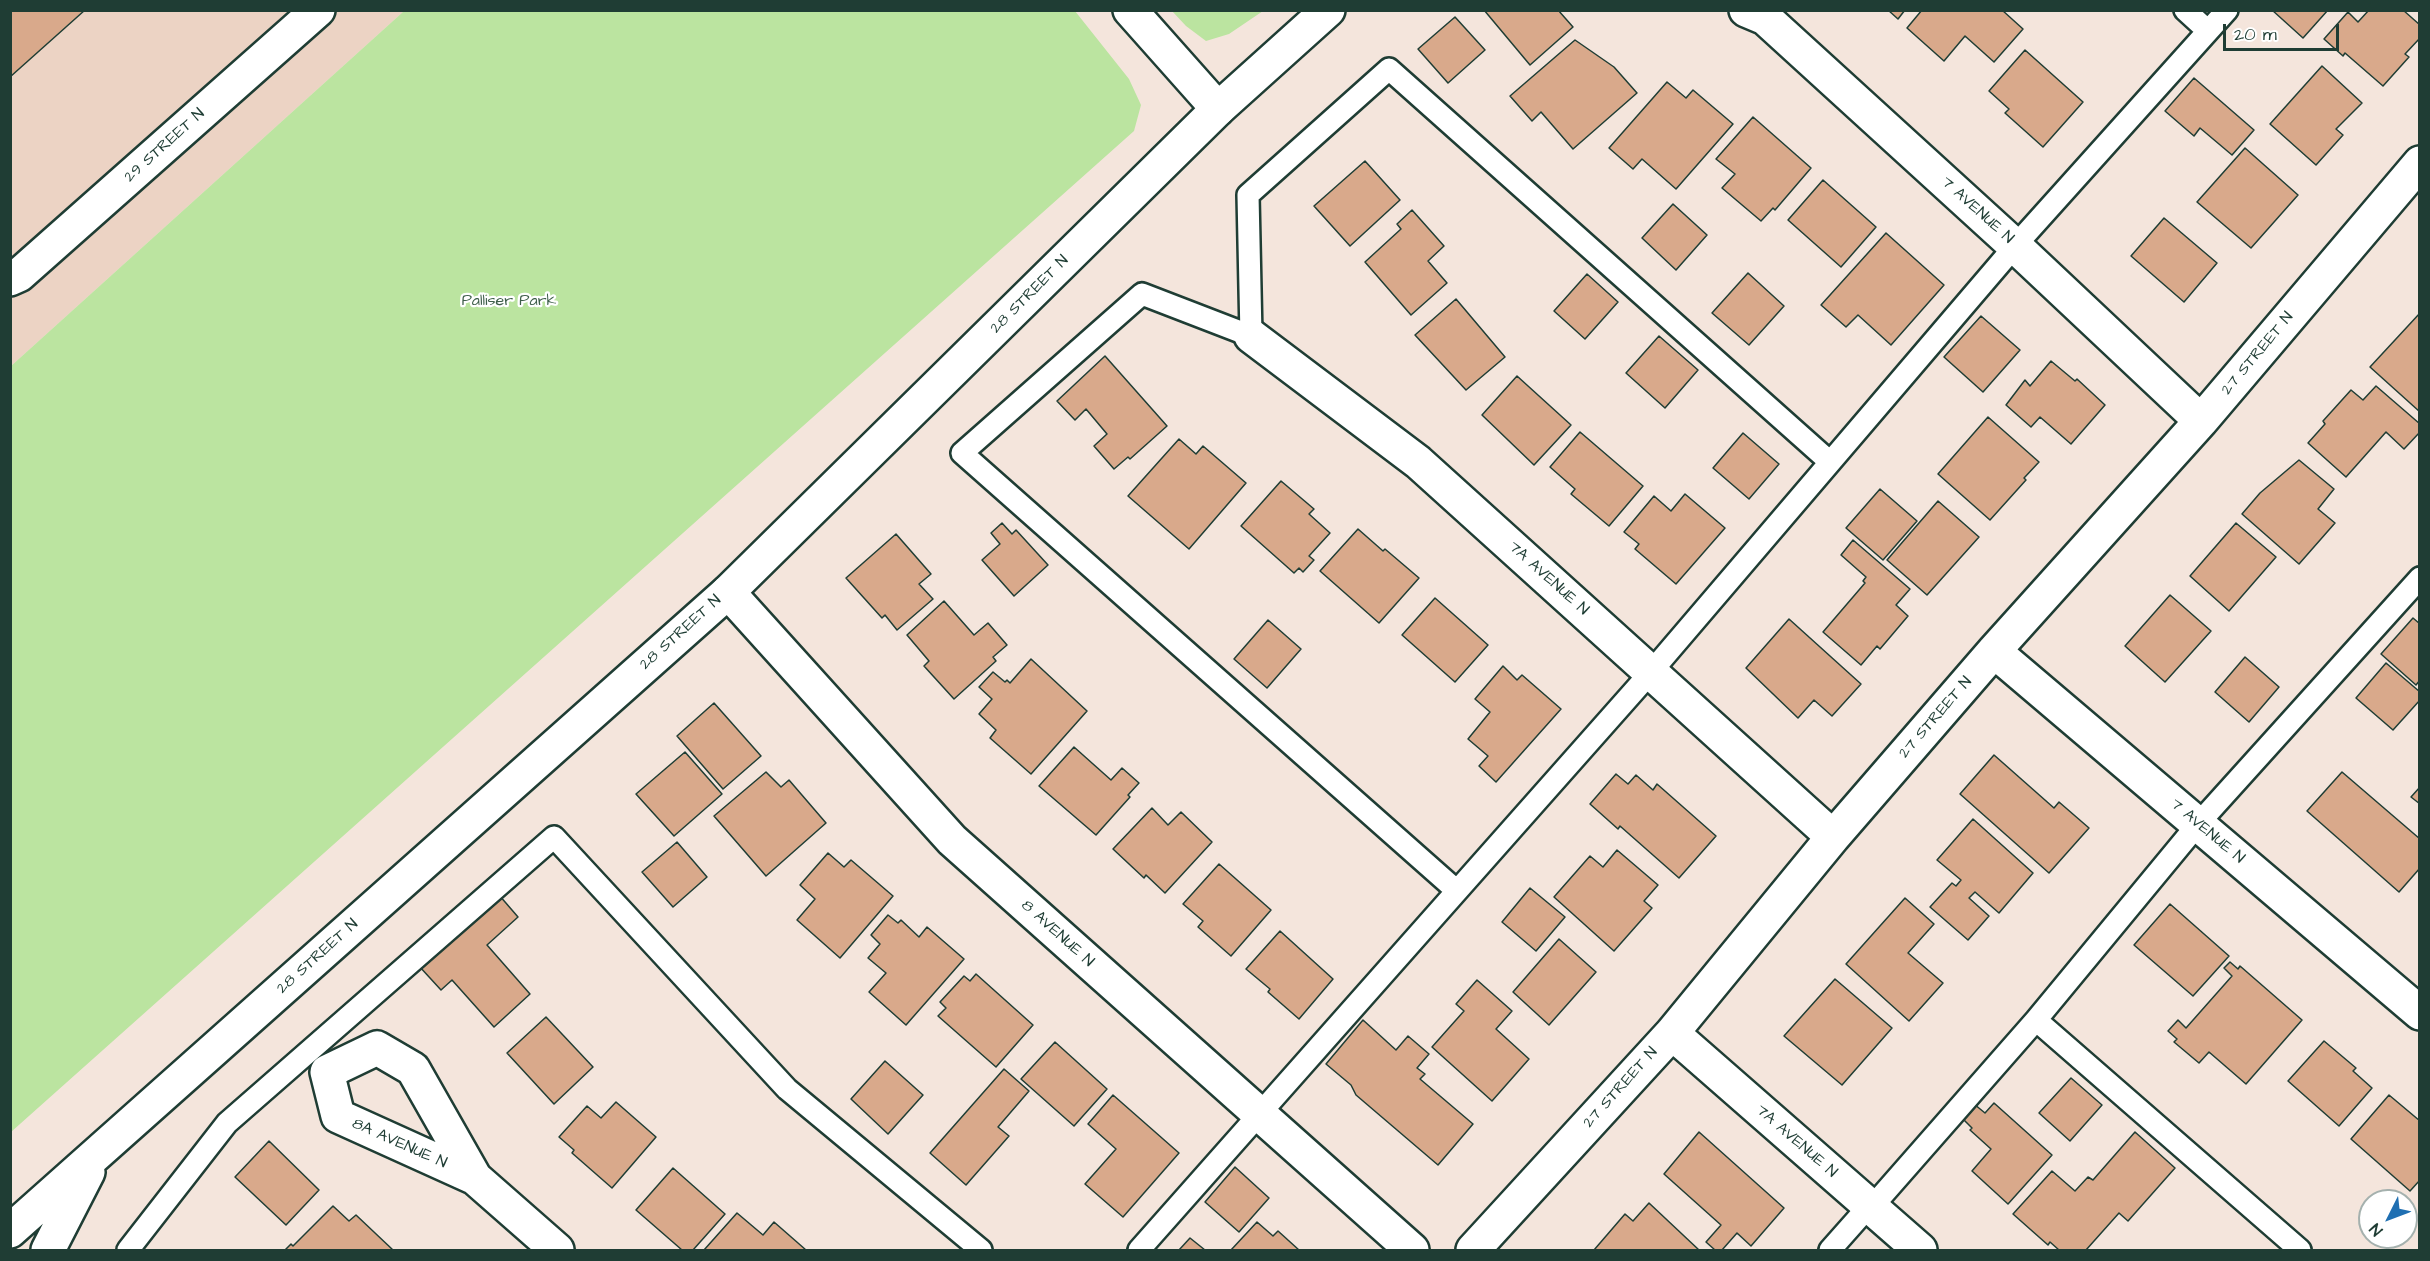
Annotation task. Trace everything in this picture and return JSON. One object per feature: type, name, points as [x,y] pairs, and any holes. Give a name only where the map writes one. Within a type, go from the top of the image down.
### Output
[{"type":"street","name":"29 STREET N","points":[[10,279],[19,275],[318,10]]},
{"type":"street","points":[[1130,10],[1218,109]]},
{"type":"street","name":"28 STREET N","points":[[10,1231],[728,592],[1218,109],[1328,10]]},
{"type":"street","name":"7 AVENUE N","points":[[1746,10],[1765,18],[2015,246],[2201,421]]},
{"type":"street","name":"27 STREET N","points":[[1473,1251],[1672,1033],[1833,837],[1994,651],[2201,421],[2413,178]]},
{"type":"street","name":"7A AVENUE N","points":[[1251,336],[1418,462],[1833,837]]},
{"type":"street","name":"8 AVENUE N","points":[[728,592],[952,840],[1412,1251]]},
{"type":"street","name":"7 AVENUE N","points":[[1994,651],[2198,824],[2416,1004]]},
{"type":"street","name":"7A AVENUE N","points":[[1672,1033],[1920,1251]]},
{"type":"street","name":"8A AVENUE N","points":[[475,1178],[413,1070],[377,1048],[327,1072],[338,1116],[475,1178],[557,1251]]},
{"type":"street","points":[[48,1251],[98,1153]]},
{"type":"lane","points":[[2185,10],[2208,31]]},
{"type":"lane","points":[[1139,1251],[1651,672],[2015,246],[2227,10]]},
{"type":"lane","points":[[1457,891],[962,453],[1142,294],[1251,336],[1248,195],[1389,69],[1830,462]]},
{"type":"lane","points":[[1830,1251],[2036,1020],[2198,824],[2420,578]]},
{"type":"lane","points":[[128,1251],[227,1123],[554,837],[787,1089],[981,1251]]},
{"type":"lane","points":[[2036,1020],[2300,1251]]},
{"type":"shaded area","points":[[11,11],[404,11],[11,366]]},
{"type":"green space","name":"Palliser Park","points":[[404,11],[1075,11],[1129,79],[1141,105],[1134,131],[11,1132],[11,366]]},
{"type":"green space","points":[[1172,11],[1263,11],[1229,34],[1206,41],[1186,26]]},
{"type":"building","points":[[10,10],[85,10],[10,77]]},
{"type":"building","points":[[1484,10],[1558,10],[1573,27],[1530,65]]},
{"type":"building","points":[[1888,10],[1905,10],[1898,19]]},
{"type":"building","points":[[1922,10],[2002,10],[2023,29],[1994,62],[1965,36],[1944,61],[1907,28]]},
{"type":"building","points":[[2272,10],[2328,10],[2303,38]]},
{"type":"building","points":[[2369,10],[2403,10],[2420,25],[2420,38],[2405,54],[2409,57],[2383,86],[2345,53],[2343,56],[2324,39],[2348,12],[2358,22]]},
{"type":"building","points":[[1455,17],[1485,50],[1448,83],[1418,49]]},
{"type":"building","points":[[1575,40],[1614,67],[1637,93],[1573,149],[1541,112],[1532,121],[1510,96]]},
{"type":"building","points":[[2025,50],[2083,102],[2043,147],[2005,113],[2009,109],[1989,91]]},
{"type":"building","points":[[2322,66],[2362,103],[2336,129],[2343,135],[2316,165],[2270,124]]},
{"type":"building","points":[[2194,78],[2254,130],[2232,155],[2200,128],[2194,136],[2165,111]]},
{"type":"building","points":[[1667,82],[1686,98],[1693,90],[1733,124],[1676,189],[1642,159],[1633,169],[1609,148]]},
{"type":"building","points":[[1753,117],[1811,168],[1775,210],[1773,208],[1761,221],[1722,188],[1735,174],[1716,159]]},
{"type":"building","points":[[2245,148],[2298,195],[2251,248],[2197,202]]},
{"type":"building","points":[[1365,161],[1400,200],[1350,246],[1314,206]]},
{"type":"building","points":[[1823,180],[1876,227],[1841,267],[1788,220]]},
{"type":"building","points":[[1673,204],[1707,235],[1676,270],[1642,238]]},
{"type":"building","points":[[1412,210],[1444,246],[1428,261],[1447,283],[1411,315],[1365,262],[1401,229],[1397,224]]},
{"type":"building","points":[[2164,218],[2217,263],[2184,302],[2131,256]]},
{"type":"building","points":[[1886,233],[1944,285],[1891,345],[1858,315],[1846,327],[1821,305]]},
{"type":"building","points":[[1748,273],[1784,306],[1749,345],[1712,313]]},
{"type":"building","points":[[1587,274],[1618,302],[1585,339],[1554,311]]},
{"type":"building","points":[[1456,299],[1505,357],[1466,390],[1415,335]]},
{"type":"building","points":[[2420,313],[2420,412],[2370,367]]},
{"type":"building","points":[[1981,316],[2020,350],[1983,392],[1944,357]]},
{"type":"building","points":[[1659,336],[1698,370],[1665,408],[1626,373]]},
{"type":"building","points":[[1105,356],[1167,426],[1130,459],[1128,457],[1114,469],[1094,446],[1107,434],[1086,409],[1075,420],[1057,401]]},
{"type":"building","points":[[2051,361],[2075,381],[2077,379],[2105,405],[2071,444],[2040,417],[2031,427],[2006,405],[2025,380],[2030,386]]},
{"type":"building","points":[[1517,376],[1571,425],[1534,465],[1482,415]]},
{"type":"building","points":[[2376,386],[2420,424],[2420,432],[2404,449],[2386,432],[2346,477],[2308,443],[2325,424],[2323,421],[2351,390],[2363,400]]},
{"type":"building","points":[[1988,417],[2039,462],[1990,520],[1938,474]]},
{"type":"building","points":[[1580,432],[1643,486],[1609,526],[1571,494],[1575,489],[1550,467]]},
{"type":"building","points":[[1743,433],[1779,464],[1749,499],[1713,468]]},
{"type":"building","points":[[1179,439],[1196,454],[1203,446],[1246,483],[1189,549],[1128,496]]},
{"type":"building","points":[[2299,460],[2334,489],[2318,509],[2335,523],[2299,564],[2242,514],[2260,493]]},
{"type":"building","points":[[1281,481],[1314,509],[1309,514],[1330,533],[1309,556],[1314,560],[1303,572],[1299,568],[1294,573],[1241,526]]},
{"type":"building","points":[[1880,489],[1917,521],[1883,560],[1846,528]]},
{"type":"building","points":[[1685,494],[1725,528],[1676,584],[1635,549],[1639,544],[1624,532],[1654,496],[1671,511]]},
{"type":"building","points":[[1938,501],[1979,537],[1927,595],[1887,560]]},
{"type":"building","points":[[1002,523],[1012,534],[1016,530],[1048,565],[1014,596],[982,560],[1000,544],[991,533]]},
{"type":"building","points":[[2236,523],[2276,557],[2229,611],[2190,576]]},
{"type":"building","points":[[1358,529],[1419,578],[1379,623],[1320,571]]},
{"type":"building","points":[[896,534],[931,574],[919,584],[933,599],[897,630],[885,615],[882,618],[846,578]]},
{"type":"building","points":[[1853,540],[1910,589],[1896,605],[1908,616],[1880,649],[1877,646],[1861,665],[1823,632],[1865,583],[1863,581],[1866,577],[1841,555]]},
{"type":"building","points":[[2170,595],[2211,631],[2165,682],[2125,646]]},
{"type":"building","points":[[1435,598],[1488,645],[1455,682],[1402,635]]},
{"type":"building","points":[[944,601],[974,635],[988,623],[1007,645],[993,657],[996,661],[954,699],[924,666],[929,661],[907,635]]},
{"type":"building","points":[[2413,618],[2420,624],[2420,680],[2416,685],[2381,654]]},
{"type":"building","points":[[1789,619],[1861,684],[1832,716],[1814,700],[1798,718],[1746,668]]},
{"type":"building","points":[[1268,620],[1301,649],[1267,688],[1234,659]]},
{"type":"building","points":[[2245,657],[2279,687],[2249,722],[2215,692]]},
{"type":"building","points":[[1031,659],[1087,711],[1031,774],[990,738],[996,730],[979,714],[992,699],[979,687],[993,672],[1005,682],[1007,680],[1010,683]]},
{"type":"building","points":[[2386,663],[2420,692],[2420,700],[2393,730],[2356,698]]},
{"type":"building","points":[[1503,666],[1517,680],[1522,675],[1561,709],[1496,782],[1479,766],[1488,756],[1468,739],[1490,712],[1475,699]]},
{"type":"building","points":[[714,703],[761,756],[723,789],[677,736]]},
{"type":"building","points":[[1074,747],[1111,780],[1122,768],[1139,783],[1128,795],[1130,797],[1096,835],[1039,786]]},
{"type":"building","points":[[685,752],[722,794],[674,836],[636,794]]},
{"type":"building","points":[[1994,755],[2054,808],[2059,802],[2089,828],[2049,873],[1960,794]]},
{"type":"building","points":[[766,772],[781,787],[789,780],[826,823],[766,876],[714,816]]},
{"type":"building","points":[[2342,772],[2420,839],[2420,868],[2399,892],[2307,811]]},
{"type":"building","points":[[1616,774],[1628,784],[1636,775],[1653,790],[1657,784],[1716,836],[1679,878],[1620,826],[1618,829],[1590,804]]},
{"type":"building","points":[[2420,787],[2420,804],[2411,797]]},
{"type":"building","points":[[1152,808],[1168,825],[1181,812],[1212,842],[1165,893],[1146,875],[1144,878],[1113,849]]},
{"type":"building","points":[[1973,819],[2033,873],[1999,913],[1975,892],[1969,898],[1989,916],[1968,940],[1930,907],[1952,883],[1956,886],[1961,880],[1937,860]]},
{"type":"building","points":[[677,842],[707,877],[673,907],[642,872]]},
{"type":"building","points":[[1617,850],[1658,885],[1644,901],[1652,908],[1614,951],[1554,897],[1590,856],[1603,867]]},
{"type":"building","points":[[828,853],[844,867],[851,860],[893,896],[840,958],[797,920],[815,899],[800,885]]},
{"type":"building","points":[[1219,864],[1271,910],[1231,956],[1198,927],[1203,921],[1183,904]]},
{"type":"building","points":[[1530,888],[1565,917],[1536,951],[1502,922]]},
{"type":"building","points":[[499,895],[518,917],[487,945],[530,994],[494,1027],[452,980],[441,990],[419,966]]},
{"type":"building","points":[[1905,898],[1934,924],[1908,953],[1943,983],[1909,1021],[1846,964]]},
{"type":"building","points":[[2170,904],[2229,956],[2193,996],[2134,945]]},
{"type":"building","points":[[888,915],[898,923],[901,920],[919,937],[927,927],[964,959],[906,1025],[869,992],[886,973],[868,958],[880,944],[871,935]]},
{"type":"building","points":[[1280,931],[1333,979],[1299,1019],[1268,992],[1270,989],[1246,969]]},
{"type":"building","points":[[1559,939],[1596,972],[1549,1025],[1513,992]]},
{"type":"building","points":[[2230,962],[2238,969],[2240,966],[2302,1020],[2246,1084],[2209,1052],[2199,1063],[2174,1042],[2177,1039],[2168,1031],[2178,1020],[2186,1028],[2232,976],[2224,968]]},
{"type":"building","points":[[976,974],[1033,1025],[996,1067],[938,1016],[946,1008],[940,1002],[964,976],[970,981]]},
{"type":"building","points":[[1835,979],[1892,1028],[1842,1085],[1784,1036]]},
{"type":"building","points":[[1477,980],[1512,1011],[1496,1029],[1529,1059],[1492,1101],[1432,1047],[1464,1011],[1456,1004]]},
{"type":"building","points":[[546,1017],[593,1067],[554,1104],[507,1053]]},
{"type":"building","points":[[1363,1020],[1396,1050],[1408,1036],[1429,1054],[1417,1068],[1425,1074],[1420,1079],[1473,1124],[1438,1165],[1356,1095],[1351,1085],[1326,1064]]},
{"type":"building","points":[[2324,1041],[2356,1068],[2353,1071],[2372,1088],[2339,1126],[2288,1081]]},
{"type":"building","points":[[1055,1042],[1107,1089],[1074,1126],[1021,1079]]},
{"type":"building","points":[[885,1061],[923,1095],[888,1134],[851,1099]]},
{"type":"building","points":[[1004,1069],[1029,1091],[998,1127],[1009,1136],[966,1185],[930,1153]]},
{"type":"building","points":[[2071,1078],[2102,1105],[2070,1141],[2039,1113]]},
{"type":"building","points":[[1113,1095],[1179,1153],[1123,1217],[1085,1184],[1116,1149],[1088,1124]]},
{"type":"building","points":[[2389,1095],[2420,1121],[2420,1180],[2412,1189],[2408,1189],[2351,1139]]},
{"type":"building","points":[[616,1102],[656,1137],[612,1188],[572,1153],[574,1150],[559,1137],[587,1106],[601,1118]]},
{"type":"building","points":[[1994,1103],[2052,1155],[2008,1204],[1972,1171],[1991,1149],[1970,1130],[1972,1128],[1962,1118],[1974,1104],[1985,1113]]},
{"type":"building","points":[[1699,1132],[1784,1208],[1751,1246],[1737,1233],[1722,1250],[1715,1250],[1706,1242],[1721,1225],[1664,1174]]},
{"type":"building","points":[[2135,1132],[2175,1168],[2128,1221],[2119,1213],[2086,1250],[2059,1250],[2050,1242],[2048,1245],[2013,1214],[2052,1171],[2075,1191],[2088,1177],[2093,1180]]},
{"type":"building","points":[[269,1141],[319,1190],[286,1225],[235,1177]]},
{"type":"building","points":[[1235,1167],[1269,1198],[1239,1232],[1205,1202]]},
{"type":"building","points":[[673,1168],[725,1214],[693,1250],[682,1250],[636,1210]]},
{"type":"building","points":[[1649,1203],[1699,1250],[1594,1250],[1625,1214],[1633,1221]]},
{"type":"building","points":[[333,1206],[349,1221],[356,1215],[393,1250],[285,1250],[291,1244],[293,1246]]},
{"type":"building","points":[[737,1213],[763,1235],[774,1222],[806,1250],[704,1250]]},
{"type":"building","points":[[1257,1222],[1273,1236],[1278,1231],[1299,1250],[1231,1250]]},
{"type":"building","points":[[1190,1238],[1205,1250],[1179,1250]]}]
